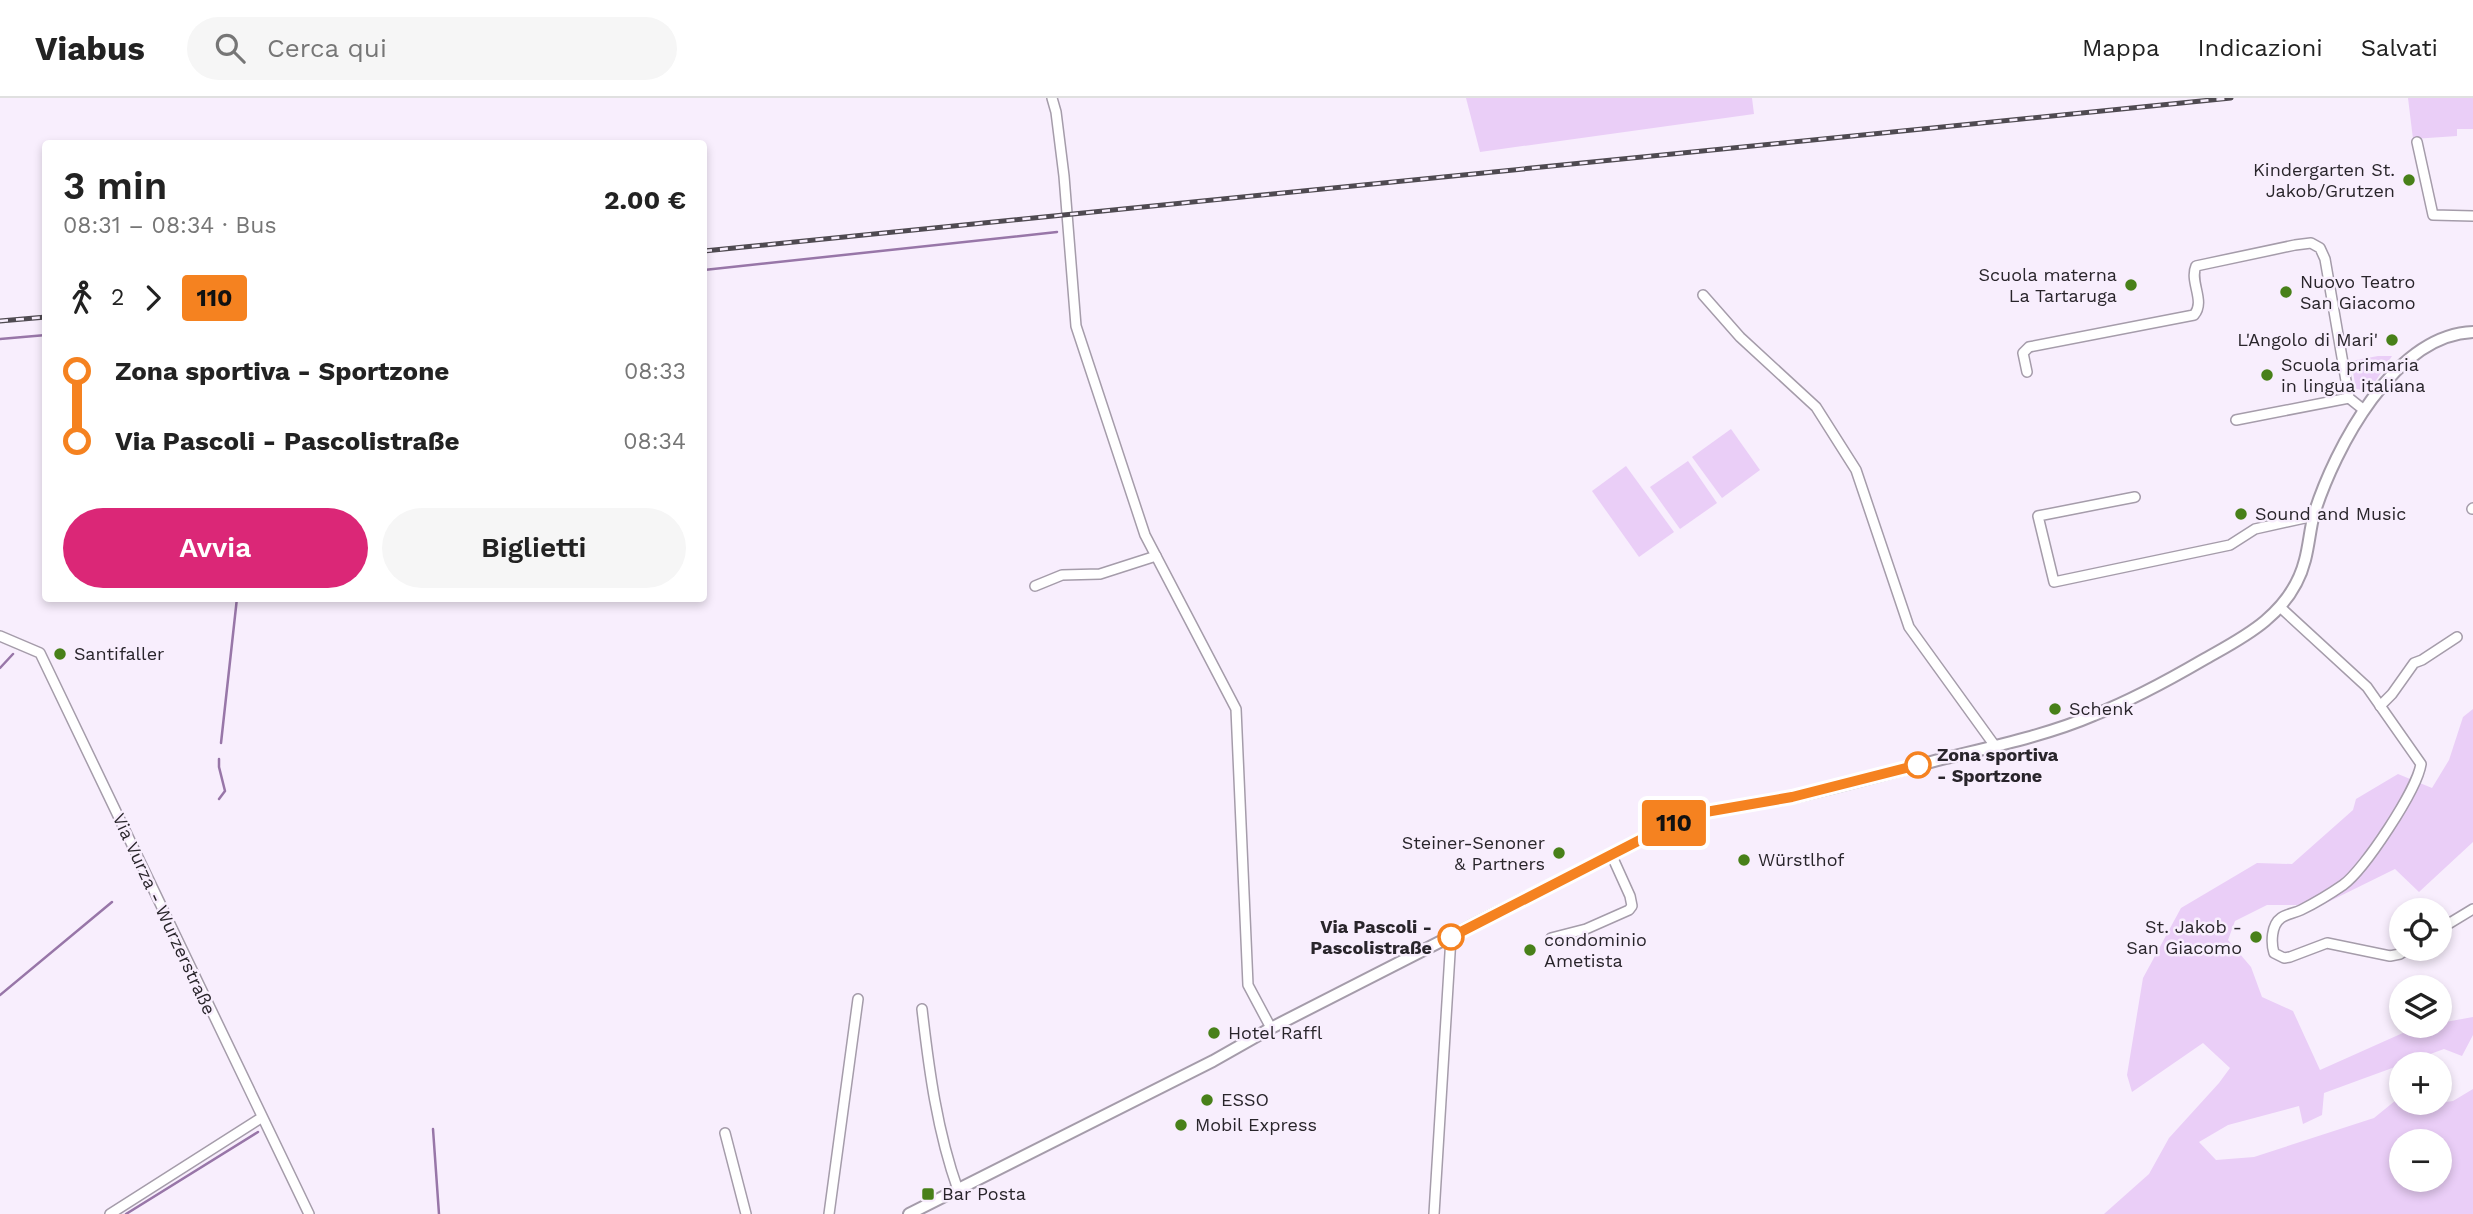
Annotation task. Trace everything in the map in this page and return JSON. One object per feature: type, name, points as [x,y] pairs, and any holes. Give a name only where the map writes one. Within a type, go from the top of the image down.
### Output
[{"type":"street","points":[[1052,98],[1065,188],[1076,326],[1145,535],[1236,709],[1248,985],[1271,1028]]},
{"type":"street","points":[[2417,142],[2433,215],[2473,216]]},
{"type":"street","points":[[2027,372],[2024,353],[2029,347],[2194,315],[2199,305],[2193,273],[2196,266],[2311,243],[2320,248],[2325,259],[2349,398],[2364,410]]},
{"type":"street","points":[[1703,295],[1740,337],[1816,407],[1847,454],[1856,470],[1909,627],[1995,746]]},
{"type":"street","points":[[909,1214],[1213,1061],[1271,1028],[1675,822],[1700,813],[1792,797],[1995,746],[2092,717],[2152,690],[2246,635],[2280,607],[2299,578],[2314,516],[2334,464],[2364,410],[2388,382],[2423,350],[2452,336],[2473,332]]},
{"type":"street","points":[[2236,420],[2349,398]]},
{"type":"street","points":[[2135,497],[2038,516],[2054,582],[2230,545],[2255,529],[2314,516]]},
{"type":"street","points":[[1035,586],[1062,575],[1100,574],[1156,556]]},
{"type":"street","points":[[2280,607],[2367,687],[2421,764],[2413,788],[2358,872],[2343,885],[2300,910],[2280,918],[2274,926],[2274,953],[2284,958],[2328,943],[2389,956]]},
{"type":"street","name":"Via Vurza - Wurzerstraße","points":[[0,636],[40,653],[309,1214]]},
{"type":"street","points":[[2380,706],[2414,663],[2457,637]]},
{"type":"street","points":[[1551,938],[1586,929],[1629,910],[1632,906],[1611,854]]},
{"type":"street","points":[[2452,922],[2473,909]]},
{"type":"street","points":[[1434,1214],[1451,937]]},
{"type":"street","points":[[829,1214],[858,999]]},
{"type":"street","points":[[922,1009],[929,1075],[958,1190]]},
{"type":"street","points":[[110,1214],[261,1118]]},
{"type":"street","points":[[725,1133],[746,1214]]},
{"type":"shaded area","points":[[1466,98],[1752,98],[1754,114],[1480,152]]},
{"type":"shaded area","points":[[2408,98],[2473,98],[2473,129],[2457,129],[2457,136],[2413,139]]},
{"type":"shaded area","points":[[2392,356],[2369,391],[2356,389],[2351,361]]},
{"type":"shaded area","points":[[1731,429],[1760,470],[1722,498],[1692,457]]},
{"type":"shaded area","points":[[1688,461],[1717,503],[1680,529],[1650,487]]},
{"type":"shaded area","points":[[1626,466],[1674,532],[1639,557],[1592,491]]},
{"type":"shaded area","points":[[2473,709],[2473,842],[2419,892],[2395,869],[2326,903],[2267,905],[2235,921],[2228,940],[2251,967],[2262,997],[2293,1011],[2320,1070],[2392,1038],[2452,1038],[2452,1021],[2473,1017],[2473,1035],[2462,1056],[2444,1049],[2436,1052],[2389,1052],[2389,1069],[2324,1093],[2322,1115],[2303,1124],[2299,1106],[2228,1125],[2199,1142],[2216,1160],[2254,1157],[2374,1118],[2389,1106],[2389,1115],[2452,1115],[2452,1101],[2473,1089],[2473,1214],[2104,1214],[2149,1174],[2169,1138],[2230,1068],[2203,1043],[2132,1092],[2127,1075],[2143,978],[2181,908],[2257,863],[2292,864],[2353,810],[2356,799],[2398,774],[2432,788],[2449,760],[2463,717]]},
{"type":"waterway","points":[[707,270],[1057,232]]},
{"type":"waterway","points":[[0,339],[42,335]]},
{"type":"waterway","points":[[221,743],[237,602]]},
{"type":"waterway","points":[[0,668],[13,654]]},
{"type":"waterway","points":[[219,759],[225,791],[219,799]]},
{"type":"waterway","points":[[0,995],[112,902]]},
{"type":"waterway","points":[[433,1129],[439,1214]]},
{"type":"waterway","points":[[126,1214],[258,1132]]},
{"type":"railway","points":[[707,251],[2231,98]]},
{"type":"railway","points":[[0,321],[42,317]]},
{"type":"bus line","name":"110","points":[[1451,937],[1675,822],[1700,813],[1792,797],[1918,765]]},
{"type":"place","name":"Kindergarten St. Jakob/Grutzen","points":[[2409,180]]},
{"type":"place","name":"Scuola materna La Tartaruga","points":[[2131,285]]},
{"type":"place","name":"Nuovo Teatro San Giacomo","points":[[2286,292]]},
{"type":"place","name":"L'Angolo di Mari'","points":[[2392,340]]},
{"type":"place","name":"Scuola primaria in lingua italiana","points":[[2267,375]]},
{"type":"place","name":"Sound and Music","points":[[2241,514]]},
{"type":"place","name":"Santifaller","points":[[60,654]]},
{"type":"place","name":"Schenk","points":[[2055,709]]},
{"type":"place","name":"Zona sportiva - Sportzone","points":[[1918,765]]},
{"type":"place","name":"Steiner-Senoner & Partners","points":[[1559,853]]},
{"type":"place","name":"Würstlhof","points":[[1744,860]]},
{"type":"place","name":"Via Pascoli - Pascolistraße","points":[[1451,937]]},
{"type":"place","name":"St. Jakob - San Giacomo","points":[[2256,937]]},
{"type":"place","name":"condominio Ametista","points":[[1530,950]]},
{"type":"place","name":"Hotel Raffl","points":[[1214,1033]]},
{"type":"place","name":"ESSO","points":[[1207,1100]]},
{"type":"place","name":"Mobil Express","points":[[1181,1125]]},
{"type":"place","name":"Bar Posta","points":[[928,1194]]}]
